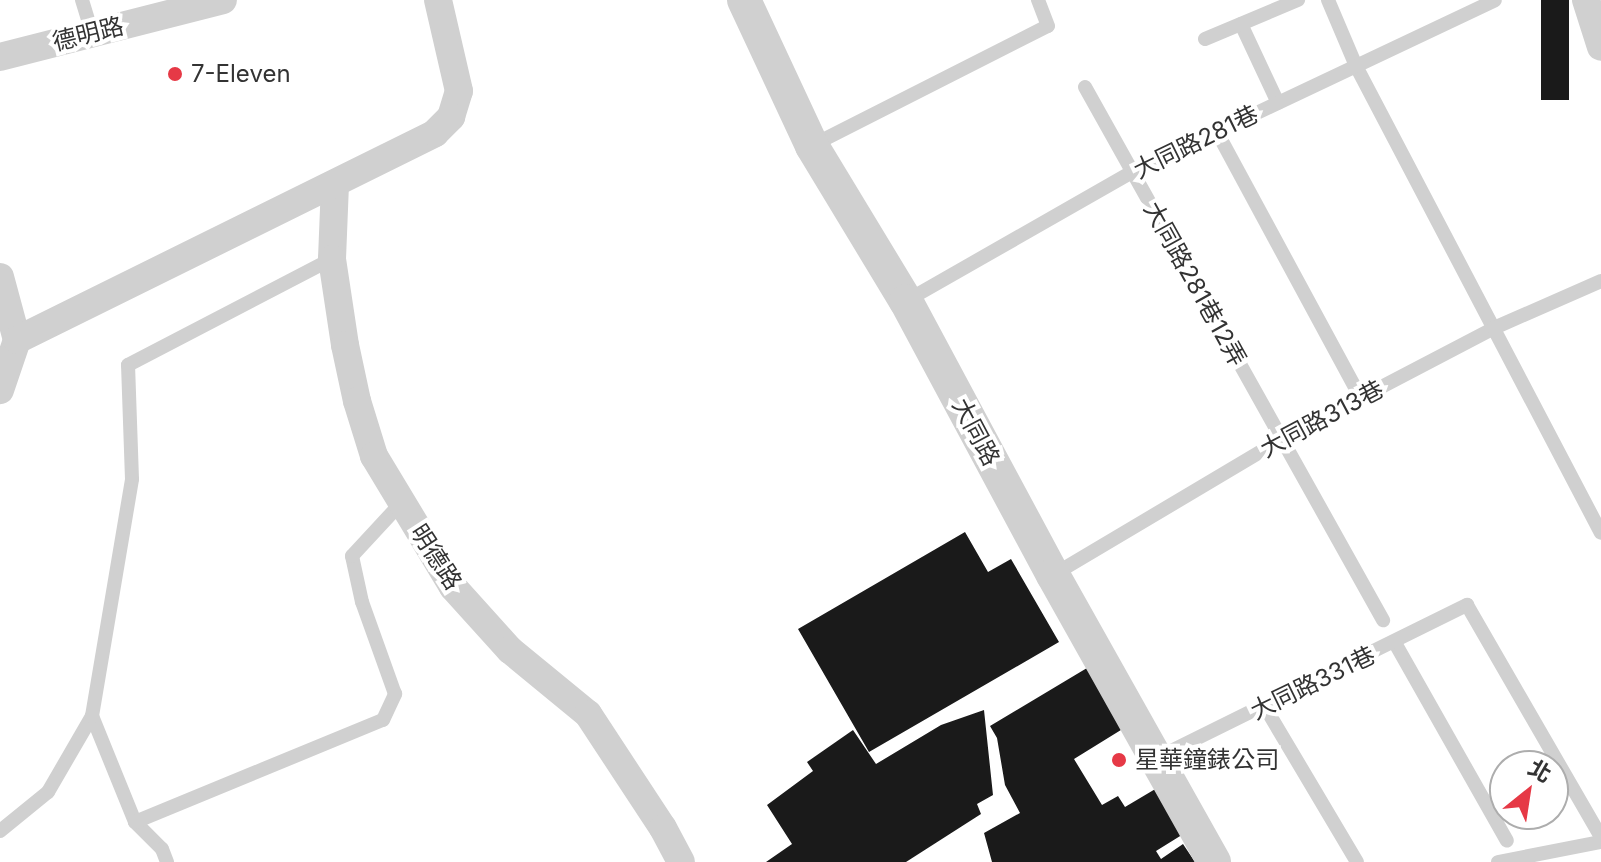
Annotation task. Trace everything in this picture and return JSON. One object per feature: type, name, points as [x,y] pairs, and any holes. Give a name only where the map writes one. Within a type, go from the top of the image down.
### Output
[{"type":"street","name":"德明路","points":[[0,57],[186,4],[223,0]]},
{"type":"street","points":[[17,340],[435,133],[451,117],[459,91],[438,0]]},
{"type":"street","name":"大同路","points":[[744,0],[812,146],[906,301],[1053,575],[1214,862]]},
{"type":"street","points":[[1586,0],[1601,47]]},
{"type":"street","name":"明德路","points":[[335,184],[332,259],[357,401],[374,456],[453,587],[510,650],[588,714],[663,828],[681,862]]},
{"type":"street","points":[[0,277],[17,340],[0,390]]},
{"type":"lane","points":[[82,0],[92,33]]},
{"type":"lane","points":[[812,146],[1048,26],[1038,0]]},
{"type":"lane","points":[[1205,39],[1298,0]]},
{"type":"lane","points":[[1328,0],[1356,66],[1601,533]]},
{"type":"lane","name":"大同路281巷","points":[[906,301],[1134,171],[1495,0]]},
{"type":"lane","points":[[1241,24],[1278,103]]},
{"type":"lane","name":"大同路281巷12弄","points":[[1085,87],[1383,620]]},
{"type":"lane","points":[[1217,132],[1361,398]]},
{"type":"lane","points":[[0,831],[48,792],[92,716],[132,479],[128,365],[332,259]]},
{"type":"lane","name":"大同路313巷","points":[[1053,575],[1280,440],[1494,328],[1601,281]]},
{"type":"lane","points":[[135,822],[383,720],[395,694],[362,602],[352,556],[401,503]]},
{"type":"lane","name":"大同路331巷","points":[[1157,758],[1467,605],[1601,840]]},
{"type":"lane","points":[[1395,643],[1507,841]]},
{"type":"lane","points":[[1265,707],[1357,862]]},
{"type":"lane","points":[[92,716],[135,822],[162,849],[167,862]]},
{"type":"lane","points":[[1498,862],[1601,840]]},
{"type":"building","points":[[1541,0],[1569,0],[1569,100],[1541,100]]},
{"type":"building","points":[[965,532],[988,572],[1011,559],[1059,642],[869,752],[798,629]]},
{"type":"building","points":[[1092,665],[1129,725],[1074,759],[1102,805],[1118,796],[1125,807],[1157,788],[1185,833],[1156,851],[1161,859],[1183,844],[1195,862],[992,862],[984,833],[1020,813],[1005,785],[997,738],[990,726]]},
{"type":"building","points":[[984,710],[993,795],[977,804],[981,814],[906,862],[766,862],[792,844],[767,805],[813,771],[807,762],[853,730],[876,764],[941,725]]},
{"type":"place","name":"7-Eleven","points":[[175,74]]},
{"type":"place","name":"星華鐘錶公司","points":[[1119,760]]}]
